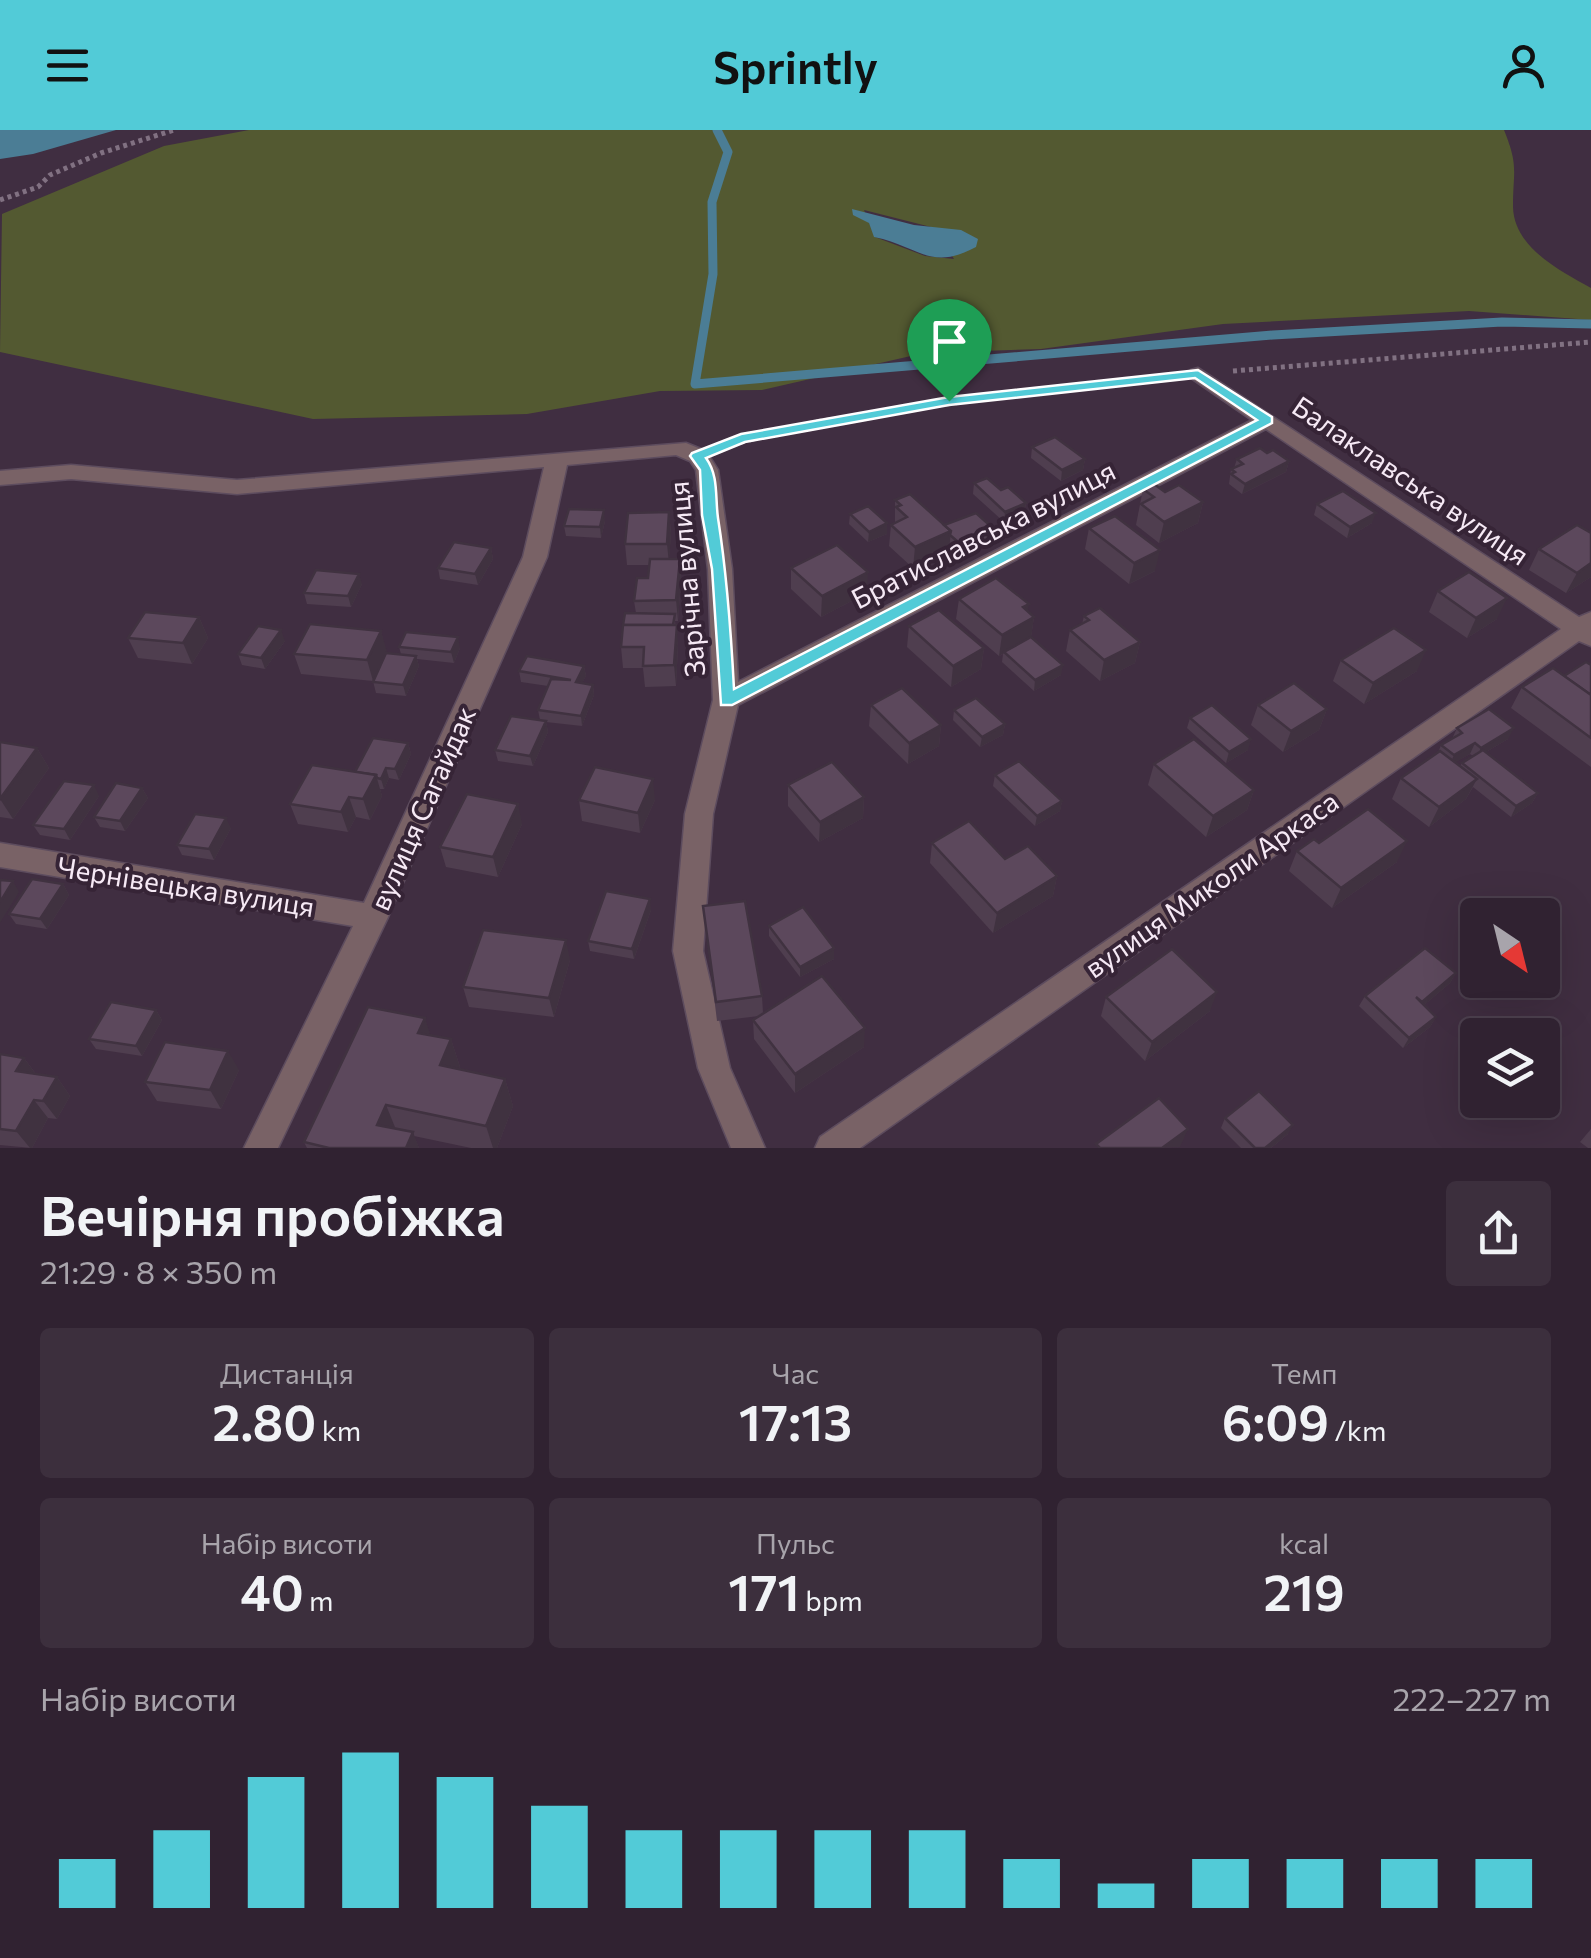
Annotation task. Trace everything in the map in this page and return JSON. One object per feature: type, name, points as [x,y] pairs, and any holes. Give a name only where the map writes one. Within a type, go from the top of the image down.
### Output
[{"type":"street","name":"Балаклавська вулиця","points":[[1198,374],[1587,628]]},
{"type":"street","name":"Братиславська вулиця","points":[[726,700],[1267,420]]},
{"type":"street","name":"Зарічна вулиця","points":[[0,478],[70,472],[238,488],[678,448],[698,456],[707,470],[720,569],[726,700],[700,814],[688,951],[714,1068],[748,1148]]},
{"type":"street","name":"вулиця Сагайдак","points":[[261,1148],[373,917],[535,557],[557,458]]},
{"type":"street","name":"вулиця Миколи Аркаса","points":[[832,1148],[1587,628]]},
{"type":"street","name":"Чернівецька вулиця","points":[[0,854],[373,917]]},
{"type":"path","points":[[0,200],[38,187],[50,176],[101,153],[174,130]]},
{"type":"path","points":[[698,456],[741,439],[949,401],[1198,374],[1591,342]]},
{"type":"green space","points":[[249,130],[1504,130],[1513,161],[1515,222],[1521,235],[1541,256],[1591,288],[1591,320],[1469,311],[1223,324],[1041,349],[924,353],[762,390],[660,391],[527,414],[313,419],[0,352],[2,214],[164,146]],"holes":[[[864,210],[935,228],[954,259],[925,256],[875,237]]]},
{"type":"water","points":[[0,130],[116,130],[33,154],[0,159]]},
{"type":"water","points":[[852,209],[914,225],[961,230],[978,239],[976,247],[947,257],[925,255],[874,237],[869,223],[853,215]]},
{"type":"building","points":[[1055,437],[1085,459],[1062,470],[1032,447]]},
{"type":"building","points":[[1260,448],[1267,453],[1273,450],[1289,461],[1245,484],[1231,474],[1235,472],[1231,469],[1243,464],[1237,459]]},
{"type":"building","points":[[987,478],[1001,490],[1008,487],[1026,503],[1005,512],[974,483]]},
{"type":"building","points":[[1154,484],[1165,492],[1179,485],[1203,502],[1164,522],[1141,504],[1154,497],[1143,489]]},
{"type":"building","points":[[1343,491],[1376,513],[1350,527],[1317,504]]},
{"type":"building","points":[[910,494],[951,531],[915,547],[891,525],[907,517],[896,507],[901,505],[895,500]]},
{"type":"building","points":[[868,506],[887,523],[869,532],[850,514]]},
{"type":"building","points":[[569,509],[604,510],[600,527],[564,526]]},
{"type":"building","points":[[669,512],[667,544],[625,544],[628,513]]},
{"type":"building","points":[[976,513],[995,530],[987,534],[983,530],[963,540],[969,545],[964,547],[944,525]]},
{"type":"building","points":[[1115,516],[1160,550],[1134,563],[1089,528]]},
{"type":"building","points":[[1577,525],[1591,533],[1591,563],[1577,573],[1539,549]]},
{"type":"building","points":[[454,542],[491,548],[475,574],[438,568]]},
{"type":"building","points":[[837,545],[868,572],[822,596],[791,568]]},
{"type":"building","points":[[650,559],[680,559],[676,600],[634,601],[637,578],[648,578]]},
{"type":"building","points":[[316,570],[359,574],[348,596],[304,593]]},
{"type":"building","points":[[1469,572],[1507,598],[1476,618],[1438,591]]},
{"type":"building","points":[[996,578],[1029,604],[1023,607],[1034,617],[1002,635],[959,599]]},
{"type":"building","points":[[1100,608],[1140,642],[1104,660],[1070,630],[1089,620],[1084,616]]},
{"type":"building","points":[[939,610],[984,648],[953,666],[909,626]]},
{"type":"building","points":[[145,612],[199,617],[183,643],[128,638]]},
{"type":"building","points":[[625,613],[675,614],[673,625],[623,625]]},
{"type":"building","points":[[310,624],[381,631],[367,660],[294,654]]},
{"type":"building","points":[[623,625],[677,625],[674,665],[643,666],[644,647],[621,647]]},
{"type":"building","points":[[258,626],[281,630],[261,658],[238,654]]},
{"type":"building","points":[[1394,628],[1426,650],[1373,683],[1341,660]]},
{"type":"building","points":[[406,632],[458,637],[451,652],[399,647]]},
{"type":"building","points":[[1031,637],[1063,665],[1035,680],[1004,652]]},
{"type":"building","points":[[386,653],[416,656],[403,685],[373,682]]},
{"type":"building","points":[[527,656],[584,666],[576,682],[593,685],[581,716],[538,710],[551,679],[571,680],[519,671]]},
{"type":"building","points":[[1586,662],[1591,665],[1591,695],[1564,676]]},
{"type":"building","points":[[1553,668],[1591,695],[1591,738],[1522,687]]},
{"type":"building","points":[[1294,683],[1327,709],[1291,731],[1258,705]]},
{"type":"building","points":[[902,688],[941,725],[909,743],[871,705]]},
{"type":"building","points":[[976,698],[1005,724],[982,737],[954,710]]},
{"type":"building","points":[[1212,705],[1251,739],[1229,752],[1190,718]]},
{"type":"building","points":[[1489,709],[1514,728],[1481,748],[1475,743],[1454,755],[1441,745],[1462,733],[1457,728]]},
{"type":"building","points":[[511,716],[546,721],[530,756],[495,750]]},
{"type":"building","points":[[373,738],[408,743],[395,769],[386,768],[381,779],[355,772]]},
{"type":"building","points":[[1194,739],[1254,790],[1213,816],[1154,764]]},
{"type":"building","points":[[0,742],[37,748],[0,799]]},
{"type":"building","points":[[1483,750],[1538,793],[1516,806],[1462,763]]},
{"type":"building","points":[[1440,751],[1477,779],[1439,807],[1401,778]]},
{"type":"building","points":[[1019,761],[1062,801],[1037,816],[995,775]]},
{"type":"building","points":[[832,762],[864,797],[820,822],[788,785]]},
{"type":"building","points":[[312,765],[376,775],[363,799],[349,797],[341,812],[290,804]]},
{"type":"building","points":[[595,767],[653,779],[638,813],[579,800]]},
{"type":"building","points":[[64,781],[94,785],[64,829],[33,825]]},
{"type":"building","points":[[116,783],[142,788],[120,821],[94,817]]},
{"type":"building","points":[[467,794],[518,804],[493,857],[440,847]]},
{"type":"building","points":[[1368,809],[1407,841],[1341,888],[1297,851],[1314,839],[1319,843]]},
{"type":"building","points":[[195,814],[226,818],[209,849],[177,845]]},
{"type":"building","points":[[969,821],[1005,859],[1028,846],[1057,876],[997,913],[932,843]]},
{"type":"building","points":[[32,879],[63,884],[40,919],[9,914]]},
{"type":"building","points":[[0,880],[13,881],[0,902]]},
{"type":"building","points":[[606,891],[650,899],[632,949],[588,941]]},
{"type":"building","points":[[745,901],[762,996],[716,1002],[703,906]]},
{"type":"building","points":[[803,907],[834,948],[800,967],[769,926]]},
{"type":"building","points":[[483,930],[566,940],[549,998],[463,987]]},
{"type":"building","points":[[1425,948],[1456,973],[1422,1002],[1416,997],[1436,1017],[1409,1038],[1365,996]]},
{"type":"building","points":[[1172,949],[1217,992],[1152,1042],[1106,997]]},
{"type":"building","points":[[822,976],[865,1028],[795,1074],[753,1020]]},
{"type":"building","points":[[111,1002],[156,1010],[136,1046],[89,1039]]},
{"type":"building","points":[[368,1007],[425,1018],[418,1033],[451,1039],[440,1065],[505,1079],[486,1126],[386,1105],[377,1125],[413,1132],[406,1148],[329,1148],[304,1142]]},
{"type":"building","points":[[165,1042],[228,1051],[210,1090],[145,1082]]},
{"type":"building","points":[[0,1054],[24,1058],[16,1071],[57,1077],[43,1101],[34,1100],[16,1131],[0,1129]]},
{"type":"building","points":[[1259,1091],[1293,1125],[1265,1148],[1255,1148],[1225,1118]]},
{"type":"building","points":[[1159,1098],[1188,1129],[1162,1148],[1100,1148],[1096,1144]]},
{"type":"waterway","points":[[717,130],[728,152],[712,202],[713,274],[695,384],[1273,335],[1502,322],[1591,324]]},
{"type":"route","points":[[1198,374],[1267,420],[726,700],[720,569],[707,470],[698,456],[741,439],[949,401],[1198,374]]}]
